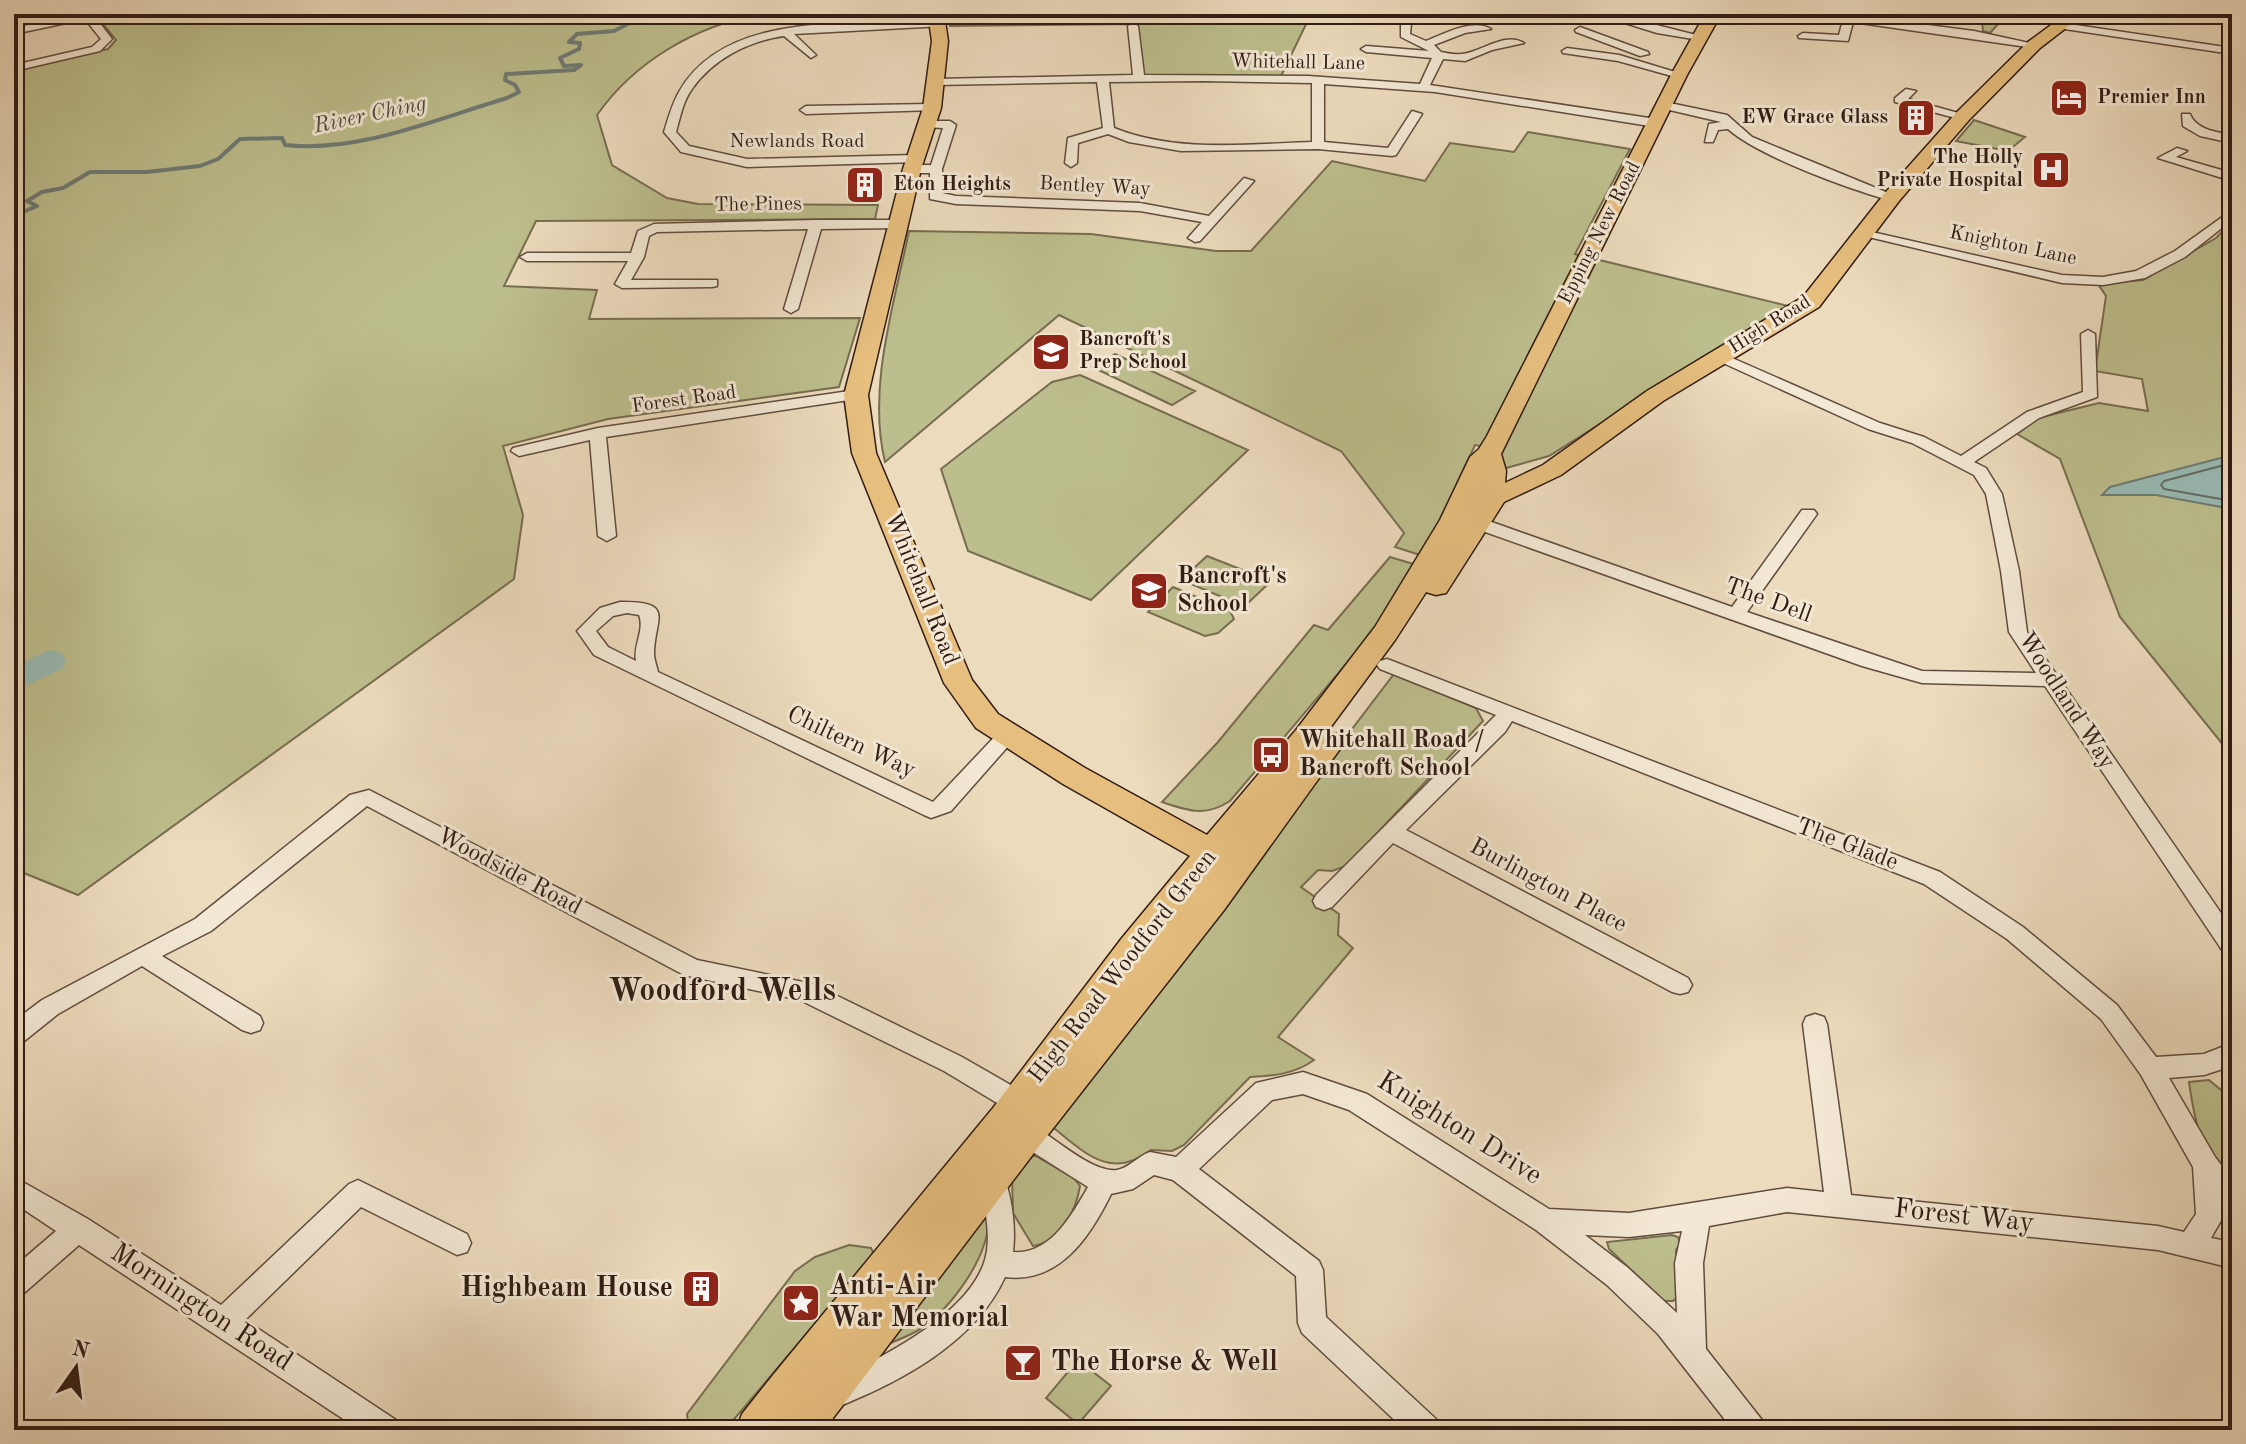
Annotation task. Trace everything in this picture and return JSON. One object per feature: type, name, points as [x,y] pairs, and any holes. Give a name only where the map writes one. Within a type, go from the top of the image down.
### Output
[{"type":"main road","name":"Epping New Road","points":[[1482,499],[1482,457],[1489,454],[1679,75],[1713,14]]},
{"type":"main road","name":"Whitehall Road","points":[[938,19],[936,82],[941,118],[899,224],[856,395],[864,453],[959,683],[987,721],[1224,860]]},
{"type":"main road","name":"High Road","points":[[1482,499],[1539,478],[1655,396],[1811,302],[1892,197],[1963,116],[2034,45],[2069,20]]},
{"type":"main road","name":"High Road Woodford Green","points":[[758,1430],[1022,1118],[1224,860],[1387,665],[1482,499]]},
{"type":"main road","name":"High Road Woodford Green","points":[[1224,860],[1287,765],[1367,663],[1431,565],[1482,499]]},
{"type":"main road","name":"High Road Woodford Green","points":[[806,1416],[992,1178],[1022,1118]]},
{"type":"street","points":[[1398,14],[1406,24],[1405,35],[1434,49],[1437,56],[1438,60],[1423,88]]},
{"type":"street","points":[[1601,14],[1661,31],[1699,37]]},
{"type":"street","points":[[1817,14],[2034,45]]},
{"type":"street","points":[[14,31],[92,15],[107,39],[96,49],[14,68]]},
{"type":"street","points":[[1803,36],[1844,39],[1842,16]]},
{"type":"street","name":"Newlands Road","points":[[921,166],[747,163],[685,149],[670,132],[686,89],[708,63],[742,45],[785,31],[938,19]]},
{"type":"street","points":[[2069,20],[2232,51]]},
{"type":"street","points":[[1133,26],[1139,80]]},
{"type":"street","points":[[1354,42],[1370,38],[1421,42],[1464,30],[1486,29]]},
{"type":"street","points":[[1580,30],[1640,52],[1654,60],[1652,68]]},
{"type":"street","points":[[785,31],[811,55]]},
{"type":"street","points":[[1366,49],[1465,58],[1490,47],[1519,43]]},
{"type":"street","points":[[2205,47],[2211,43],[2232,44]]},
{"type":"street","points":[[2205,47],[2232,63]]},
{"type":"street","points":[[1567,51],[1619,58],[1679,75]]},
{"type":"street","points":[[1103,80],[1109,130]]},
{"type":"street","points":[[1318,80],[1318,145]]},
{"type":"street","name":"Whitehall Lane","points":[[936,82],[1318,80],[1423,88],[1660,115],[1727,118]]},
{"type":"street","points":[[1910,91],[1899,100],[1963,116]]},
{"type":"street","points":[[806,110],[941,118]]},
{"type":"street","points":[[1071,163],[1072,141],[1109,130],[1123,139],[1171,146],[1318,145],[1392,152],[1416,114]]},
{"type":"street","points":[[2186,117],[2187,123],[2197,130],[2232,139]]},
{"type":"street","points":[[1709,139],[1713,127],[1727,118],[1748,140],[1852,184],[1892,197]]},
{"type":"street","points":[[2181,151],[2164,158],[2232,177]]},
{"type":"street","name":"Whitehall Road","points":[[921,166],[933,191]]},
{"type":"street","points":[[1195,238],[1248,181]]},
{"type":"street","name":"Bentley Way","points":[[933,191],[935,196],[956,200],[1140,207],[1211,220]]},
{"type":"street","name":"Knighton Lane","points":[[1863,234],[2062,279],[2103,281],[2140,275],[2180,254],[2232,214]]},
{"type":"street","points":[[791,309],[816,224]]},
{"type":"street","name":"The Pines","points":[[712,283],[622,284],[637,257],[643,234],[654,228],[899,224]]},
{"type":"street","points":[[527,257],[637,257]]},
{"type":"street","points":[[1963,462],[2033,415],[2091,394],[2088,334]]},
{"type":"street","name":"Woodland Way","points":[[1718,357],[1874,426],[1918,440],[1980,472],[1994,494],[2010,571],[2018,632],[2232,947]]},
{"type":"street","name":"Forest Road","points":[[519,451],[598,433],[856,395]]},
{"type":"street","points":[[598,433],[607,536]]},
{"type":"street","name":"The Dell","points":[[1482,499],[1736,615],[1869,662],[1922,677],[2048,680]]},
{"type":"street","points":[[1736,615],[1808,514]]},
{"type":"street","name":"The Glade","points":[[1387,665],[1932,878],[2015,933],[2109,1012],[2150,1068],[2206,1165],[2232,1199]]},
{"type":"street","name":"Chiltern Way","points":[[649,676],[931,810],[944,806],[1008,735]]},
{"type":"street","points":[[1324,901],[1498,727],[1507,713]]},
{"type":"street","name":"Woodside Road","points":[[14,1035],[50,1007],[203,925],[357,800],[369,798],[692,968],[805,991],[953,1064],[1022,1118]]},
{"type":"street","name":"Burlington Place","points":[[1391,832],[1680,985]]},
{"type":"street","points":[[142,955],[251,1023]]},
{"type":"street","points":[[1815,1024],[1839,1204]]},
{"type":"street","points":[[2150,1068],[2184,1066],[2232,1053]]},
{"type":"street","name":"Knighton Drive","points":[[1180,1170],[1265,1091],[1303,1083],[1358,1102],[1545,1221],[1617,1276],[1668,1324],[1752,1430]]},
{"type":"street","points":[[1022,1118],[1103,1183],[1122,1182],[1150,1163],[1180,1170],[1309,1270],[1312,1323],[1427,1430]]},
{"type":"street","name":"The Glade","points":[[2191,1244],[2210,1217],[2206,1165]]},
{"type":"street","points":[[806,1416],[920,1348],[966,1311],[989,1283],[998,1263],[1000,1220],[992,1178]]},
{"type":"street","points":[[998,1263],[1029,1265],[1048,1258],[1082,1224],[1103,1183]]},
{"type":"street","name":"Mornington Road","points":[[14,1189],[79,1228],[386,1430]]},
{"type":"street","points":[[223,1322],[358,1192],[457,1243]]},
{"type":"street","name":"Forest Way","points":[[1545,1221],[1629,1225],[1787,1200],[2191,1244],[2232,1255]]},
{"type":"street","points":[[1692,1353],[1689,1263],[1696,1229],[1694,1217]]},
{"type":"street","points":[[14,1284],[79,1228]]},
{"type":"green space","points":[[111,14],[760,14],[690,37],[648,62],[612,96],[597,115],[612,165],[667,198],[698,204],[878,205],[875,219],[536,221],[504,286],[597,290],[589,319],[860,318],[839,387],[608,419],[503,446],[523,515],[514,579],[78,895],[14,869],[14,71],[108,49],[116,40],[98,18]]},
{"type":"green space","points":[[946,14],[1311,14],[1281,76],[1142,76],[1137,24],[950,26]]},
{"type":"green space","points":[[1909,14],[2000,14],[1995,20],[2000,22],[1990,33],[1983,31],[1982,22]]},
{"type":"green space","points":[[1974,120],[2025,137],[2008,151],[1956,141]]},
{"type":"green space","points":[[1528,132],[1630,149],[1575,254],[1788,306],[1549,456],[1506,468],[1500,460],[1501,449],[1475,445],[1423,556],[1395,547],[1404,533],[1341,451],[1059,315],[885,462],[880,434],[881,376],[909,231],[1091,234],[1216,251],[1251,251],[1332,161],[1425,181],[1450,143],[1514,152]]},
{"type":"green space","points":[[2232,222],[2232,756],[2120,617],[2060,459],[2017,434],[2038,418],[2099,403],[2148,411],[2142,379],[2095,371],[2106,296],[2098,284],[2143,280],[2216,238]]},
{"type":"green space","points":[[1115,354],[1195,391],[1172,405],[1092,367]]},
{"type":"green space","points":[[1080,375],[1248,450],[1091,600],[968,551],[941,469],[1052,382]]},
{"type":"green space","points":[[1207,556],[1263,578],[1267,585],[1249,602],[1239,604],[1181,580]]},
{"type":"green space","points":[[1390,557],[1417,565],[1369,637],[1230,801],[1205,811],[1162,802],[1218,742],[1314,625],[1328,630]]},
{"type":"green space","points":[[1173,587],[1230,611],[1234,619],[1218,633],[1205,636],[1148,612]]},
{"type":"green space","points":[[1394,674],[1476,708],[1483,721],[1346,866],[1332,871],[1318,870],[1301,887],[1339,914],[1338,935],[1353,948],[1278,1037],[1314,1060],[1291,1071],[1250,1077],[1184,1145],[1172,1151],[1151,1150],[1123,1163],[1110,1163],[1086,1153],[1050,1125]]},
{"type":"green space","points":[[2209,1080],[2232,1099],[2232,1187],[2213,1163],[2194,1112],[2189,1082]]},
{"type":"green space","points":[[1034,1155],[1074,1178],[1080,1186],[1075,1205],[1059,1232],[1033,1246],[1013,1213],[1012,1175]]},
{"type":"green space","points":[[987,1213],[988,1228],[984,1244],[977,1262],[955,1296],[929,1323],[888,1344]]},
{"type":"green space","points":[[1672,1235],[1678,1237],[1680,1244],[1676,1250],[1679,1296],[1673,1301],[1664,1301],[1609,1249],[1607,1242]]},
{"type":"green space","points":[[849,1245],[871,1248],[874,1254],[725,1430],[689,1430],[687,1414],[795,1271],[815,1257]]},
{"type":"green space","points":[[1078,1360],[1111,1386],[1078,1424],[1046,1398]]},
{"type":"water","points":[[2232,455],[2232,509],[2156,495],[2102,495],[2110,487]]},
{"type":"waterway","name":"River Ching","points":[[14,216],[37,206],[27,201],[42,192],[63,188],[90,172],[147,172],[200,166],[218,159],[240,139],[282,138],[285,145],[341,144],[397,132],[507,98],[519,92],[515,85],[505,80],[506,74],[574,70],[581,65],[564,66],[560,58],[579,49],[580,43],[569,42],[577,34],[614,31],[648,14]]},
{"type":"waterway","points":[[14,680],[50,661]]},
{"type":"place","name":"Premier Inn","points":[[2069,98]]},
{"type":"place","name":"EW Grace Glass","points":[[1916,118]]},
{"type":"place","name":"The Holly Private Hospital","points":[[2051,170]]},
{"type":"place","name":"Eton Heights","points":[[865,185]]},
{"type":"place","name":"Bancroft's Prep School","points":[[1051,352]]},
{"type":"place","name":"Bancroft's School","points":[[1149,591]]},
{"type":"place","name":"Whitehall Road / Bancroft School","points":[[1271,755]]},
{"type":"place","name":"Highbeam House","points":[[701,1289]]},
{"type":"place","name":"Anti-Air War Memorial","points":[[801,1303]]},
{"type":"place","name":"The Horse & Well","points":[[1023,1363]]},
{"type":"district","name":"Woodford Wells","points":[[722,992]]}]
